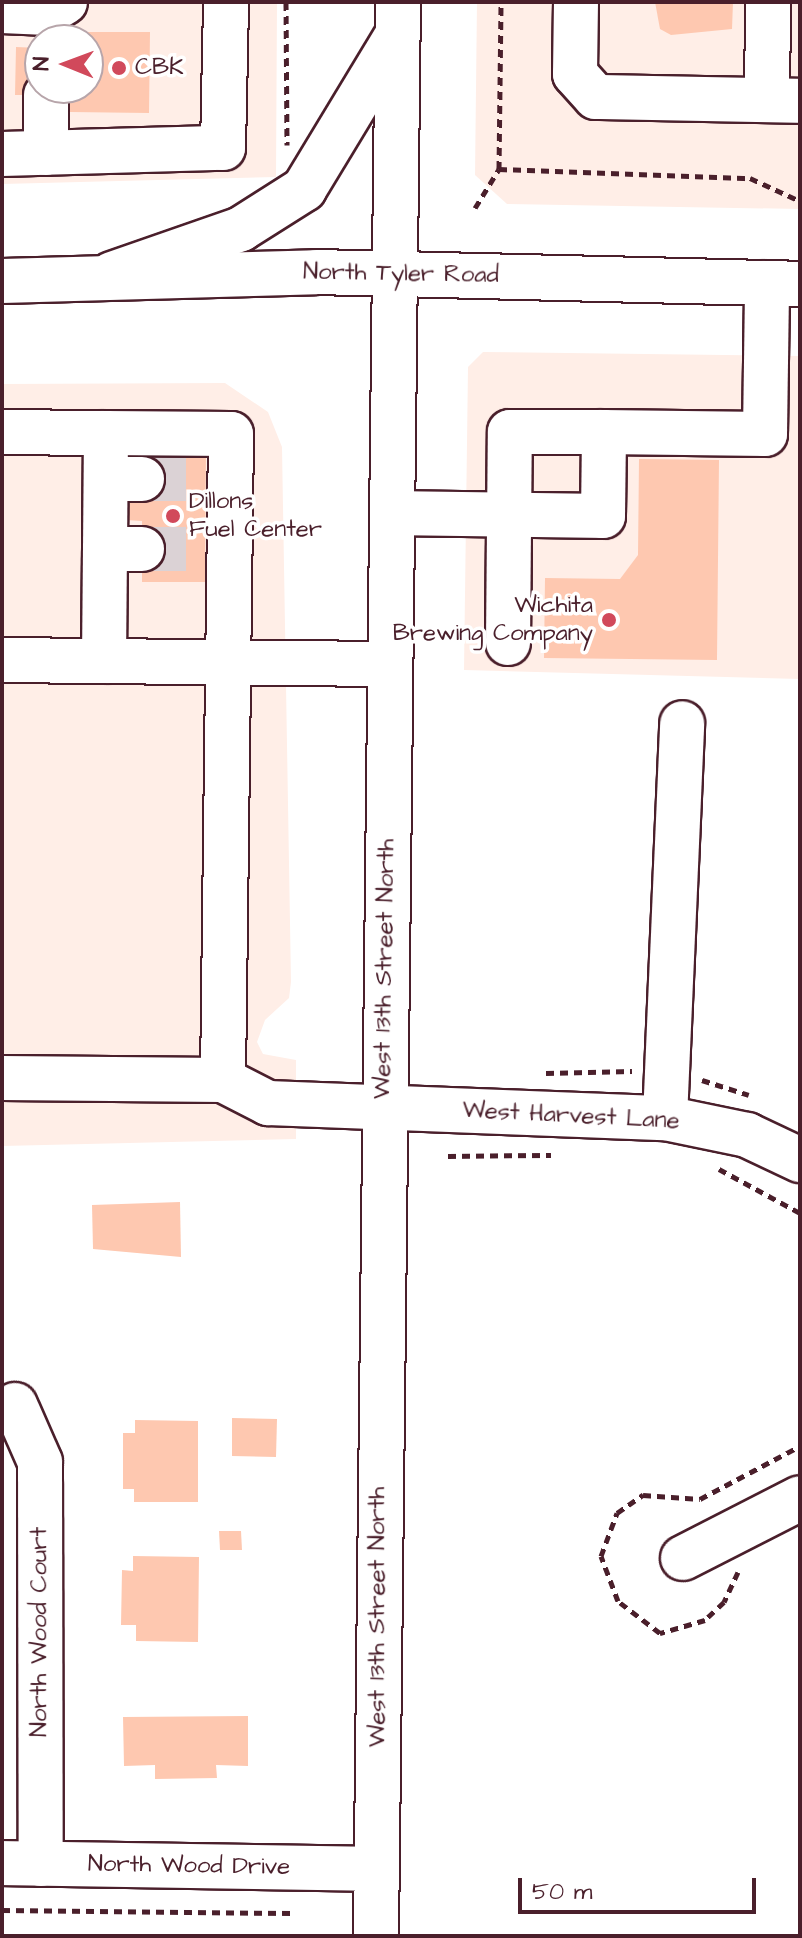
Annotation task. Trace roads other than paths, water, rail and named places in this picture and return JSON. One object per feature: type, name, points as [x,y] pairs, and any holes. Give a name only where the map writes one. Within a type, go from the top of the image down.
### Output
[{"type":"street","points":[[2,154],[223,148],[226,2]]},
{"type":"street","points":[[576,2],[575,74],[596,97],[784,100],[768,2]]},
{"type":"street","points":[[2,11],[53,18]]},
{"type":"street","points":[[106,276],[241,229],[304,189],[344,134],[398,18]]},
{"type":"street","name":"West 13th Street North","points":[[376,1936],[382,1109],[397,274],[398,18]]},
{"type":"street","points":[[46,104],[46,153]]},
{"type":"street","name":"North Tyler Road","points":[[2,281],[106,276],[397,274],[783,284]]},
{"type":"street","points":[[508,643],[510,432],[765,434],[783,284]]},
{"type":"street","points":[[2,432],[231,434],[218,479],[217,550],[228,662],[223,1080],[2,1078]]},
{"type":"street","points":[[393,513],[603,516],[604,432]]},
{"type":"street","points":[[104,661],[123,549],[124,479],[106,433]]},
{"type":"street","points":[[2,660],[390,664]]},
{"type":"street","points":[[665,1118],[682,723]]},
{"type":"street","name":"West Harvest Lane","points":[[223,1080],[268,1103],[665,1118],[747,1135],[800,1160]]},
{"type":"street","name":"North Wood Court","points":[[15,1405],[40,1462],[22,1864]]},
{"type":"street","points":[[683,1558],[800,1498]]},
{"type":"street","name":"North Wood Drive","points":[[22,1864],[376,1869]]},
{"type":"tunnel","points":[[142,479],[206,479]]},
{"type":"tunnel","points":[[142,549],[205,549]]},
{"type":"place","name":"CBK","points":[[119,68]]},
{"type":"place","name":"Dillons Fuel Center","points":[[173,516]]},
{"type":"place","name":"Wichita Brewing Company","points":[[609,620]]}]
